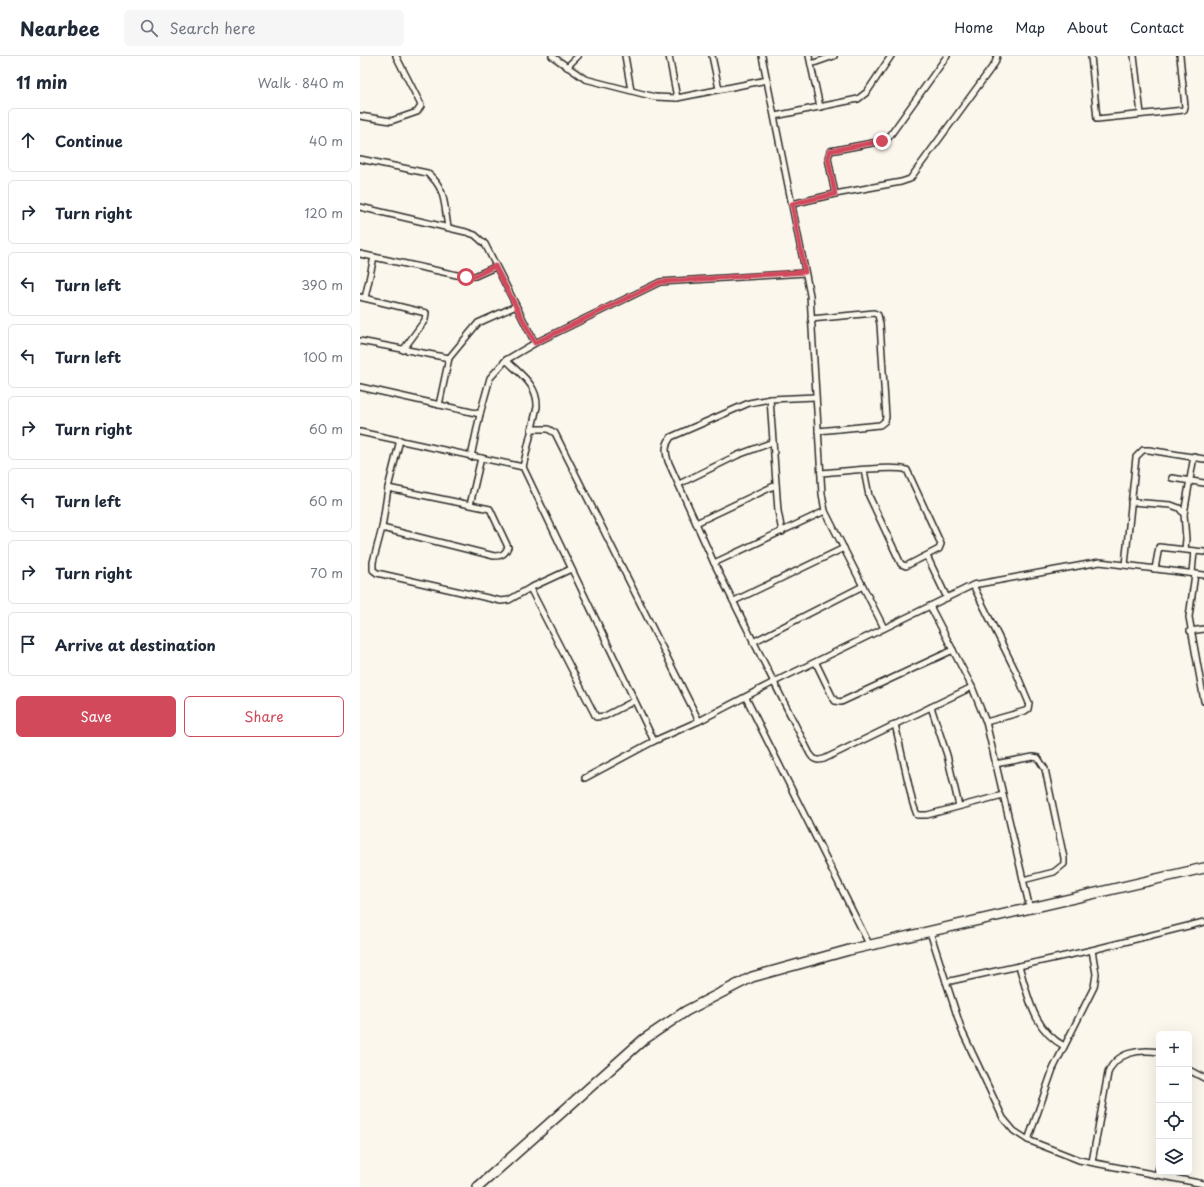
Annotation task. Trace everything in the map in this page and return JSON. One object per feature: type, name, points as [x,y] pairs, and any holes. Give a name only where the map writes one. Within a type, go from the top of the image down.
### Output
[{"type":"highway","points":[[478,1187],[643,1040],[686,1011],[752,977],[870,946],[1204,868]]},
{"type":"street","points":[[360,116],[391,121],[420,110],[420,103],[396,56]]},
{"type":"street","points":[[552,56],[567,68],[585,79],[656,97],[677,98],[767,80]]},
{"type":"street","points":[[567,68],[578,56]]},
{"type":"street","points":[[625,56],[631,90]]},
{"type":"street","points":[[670,56],[677,98]]},
{"type":"street","points":[[712,56],[719,89]]},
{"type":"street","points":[[762,56],[810,295],[818,431],[825,511],[884,628]]},
{"type":"street","points":[[809,56],[820,108]]},
{"type":"street","points":[[810,64],[834,56]]},
{"type":"street","points":[[775,116],[820,108],[862,96],[867,92],[891,56]]},
{"type":"street","points":[[835,194],[828,158],[830,151],[882,141],[889,137],[947,56]]},
{"type":"street","points":[[792,204],[835,194],[901,182],[910,178],[995,63],[997,56]]},
{"type":"street","points":[[1091,56],[1097,119],[1184,110],[1180,56]]},
{"type":"street","points":[[1134,56],[1141,114]]},
{"type":"street","points":[[360,159],[426,173],[436,181],[440,188],[448,227]]},
{"type":"street","points":[[360,208],[475,234],[485,244],[535,343]]},
{"type":"street","points":[[360,254],[466,277],[475,276],[495,266]]},
{"type":"street","points":[[374,257],[363,298],[426,313],[425,320],[403,350]]},
{"type":"street","points":[[471,457],[480,414],[490,378],[506,360],[535,343],[660,282],[805,272]]},
{"type":"street","points":[[439,405],[449,358],[478,323],[516,306]]},
{"type":"street","points":[[811,319],[874,313],[878,315],[880,324],[885,421],[880,425],[818,431]]},
{"type":"street","points":[[360,341],[449,358]]},
{"type":"street","points":[[506,360],[534,388],[537,397],[537,407],[523,467],[654,741]]},
{"type":"street","points":[[360,387],[480,414]]},
{"type":"street","points":[[816,397],[770,399],[749,403],[671,437],[666,444],[665,452],[714,563],[810,754],[813,759],[818,761],[972,687]]},
{"type":"street","points":[[770,399],[778,511],[782,532]]},
{"type":"street","points":[[531,429],[548,429],[555,433],[699,721]]},
{"type":"street","points":[[360,432],[523,467]]},
{"type":"street","points":[[400,440],[388,488],[382,528],[372,567],[377,573],[501,601],[509,600],[530,588],[571,569]]},
{"type":"street","points":[[679,484],[738,455],[773,442]]},
{"type":"street","points":[[1125,565],[1136,457],[1143,450],[1194,456],[1204,459]]},
{"type":"street","points":[[1185,549],[1186,539],[1184,514],[1194,456]]},
{"type":"street","points":[[470,505],[481,458]]},
{"type":"street","points":[[821,473],[864,470],[904,469],[909,472],[917,495],[941,544],[939,549],[906,566],[901,564],[869,496],[864,470]]},
{"type":"street","points":[[1172,478],[1204,482]]},
{"type":"street","points":[[696,523],[776,485]]},
{"type":"street","points":[[382,528],[501,556],[506,553],[508,547],[490,509],[388,488]]},
{"type":"street","points":[[1131,502],[1171,505],[1179,508],[1184,514]]},
{"type":"street","points":[[714,563],[825,511]]},
{"type":"street","points":[[1155,569],[1159,547],[1204,552]]},
{"type":"street","points":[[734,602],[844,548]]},
{"type":"street","points":[[1194,551],[1189,617],[1190,631],[1204,701]]},
{"type":"street","points":[[927,556],[947,598]]},
{"type":"street","points":[[585,778],[654,741],[699,721],[746,698],[774,682],[816,663],[973,585],[1100,562],[1204,575]]},
{"type":"street","points":[[973,585],[1016,672],[1029,703],[1028,709],[1024,711],[986,722]]},
{"type":"street","points":[[753,642],[863,586]]},
{"type":"street","points":[[530,588],[596,717],[605,716],[634,701]]},
{"type":"street","points":[[930,606],[972,687],[986,722],[1030,909]]},
{"type":"street","points":[[1190,631],[1204,629]]},
{"type":"street","points":[[816,663],[835,701],[841,702],[953,650]]},
{"type":"street","points":[[746,698],[870,946]]},
{"type":"street","points":[[931,707],[947,755],[959,806]]},
{"type":"street","points":[[895,724],[913,804],[918,815],[927,816],[1003,795]]},
{"type":"street","points":[[995,764],[1033,757],[1038,758],[1045,769],[1064,864],[1054,872],[1023,880]]},
{"type":"street","points":[[946,982],[1092,950],[1204,922]]},
{"type":"street","points":[[930,932],[962,1031],[1003,1118],[1014,1131],[1028,1140],[1079,1160],[1156,1175]]},
{"type":"street","points":[[1028,1140],[1053,1069],[1090,998],[1094,987],[1096,974],[1092,950]]},
{"type":"street","points":[[1020,966],[1029,998],[1038,1022],[1043,1031],[1053,1040],[1064,1046]]},
{"type":"street","points":[[1092,1162],[1108,1073],[1111,1064],[1118,1058],[1134,1052],[1146,1050],[1156,1052]]},
{"type":"street","points":[[1192,1072],[1204,1078]]},
{"type":"street","points":[[1157,1175],[1204,1184]]},
{"type":"route","points":[[466,277],[475,276],[495,266],[535,343],[660,282],[805,272],[792,204],[835,194],[828,158],[830,151],[882,141]]}]
